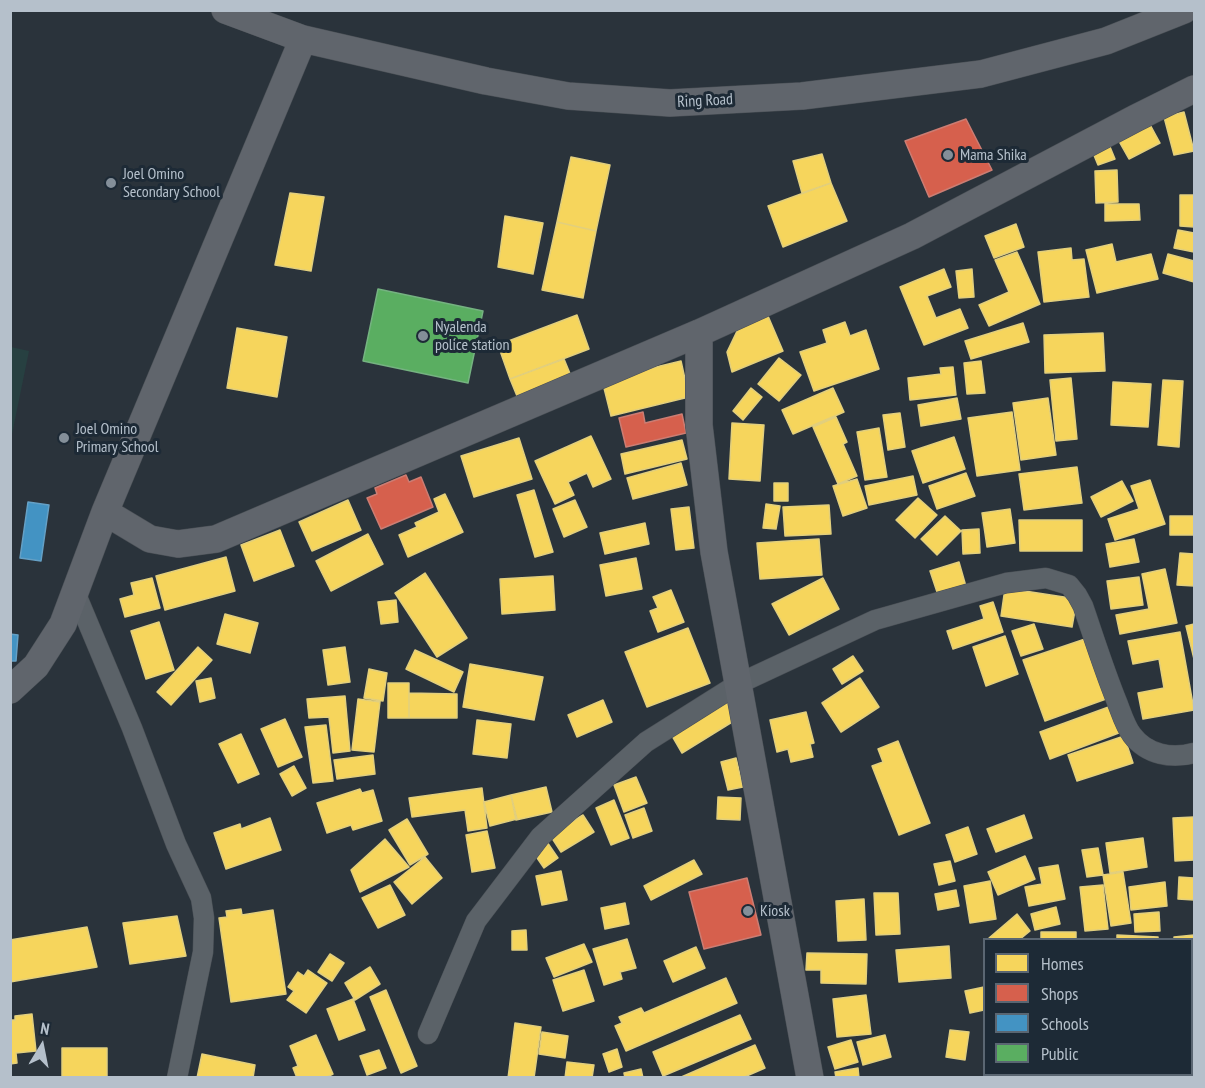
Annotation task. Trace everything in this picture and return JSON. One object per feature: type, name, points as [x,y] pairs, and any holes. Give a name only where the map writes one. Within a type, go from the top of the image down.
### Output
[{"type":"street","name":"Ring Road","points":[[225,10],[303,39],[486,81],[568,96],[670,103],[802,96],[981,74],[1106,41],[1184,10]]},
{"type":"street","points":[[10,690],[36,666],[63,624],[105,512],[303,39]]},
{"type":"street","points":[[105,512],[150,539],[178,544],[216,539],[699,333],[912,236],[1194,89]]},
{"type":"street","points":[[699,333],[699,425],[714,552],[810,1077]]},
{"type":"street","points":[[428,1034],[476,921],[540,837],[646,742],[738,684],[875,620],[1006,583],[1046,578],[1069,585],[1077,595],[1108,680],[1132,735],[1145,747],[1163,755],[1183,756],[1194,753]]},
{"type":"street","points":[[75,592],[132,728],[176,844],[201,898],[204,918],[203,952],[177,1077]]},
{"type":"green space","points":[[10,347],[29,351],[11,439]]},
{"type":"building: Homes","points":[[1184,112],[1194,151],[1174,155],[1164,117]]},
{"type":"building: Homes","points":[[1147,119],[1160,143],[1129,159],[1116,136]]},
{"type":"building: Homes","points":[[1108,142],[1115,159],[1098,165],[1091,148]]},
{"type":"building: Homes","points":[[822,154],[831,183],[802,193],[793,161]]},
{"type":"building: Homes","points":[[571,157],[610,165],[596,231],[557,222]]},
{"type":"building: Homes","points":[[1117,170],[1118,202],[1096,203],[1095,171]]},
{"type":"building: Homes","points":[[831,183],[847,221],[783,247],[768,206]]},
{"type":"building: Homes","points":[[290,193],[324,197],[311,271],[275,265]]},
{"type":"building: Homes","points":[[1180,195],[1194,195],[1194,227],[1180,226]]},
{"type":"building: Homes","points":[[1105,204],[1139,204],[1140,220],[1105,221]]},
{"type":"building: Homes","points":[[505,216],[543,223],[533,274],[498,267]]},
{"type":"building: Homes","points":[[557,222],[596,231],[583,298],[542,290]]},
{"type":"building: Homes","points":[[1016,224],[1024,247],[994,258],[985,236]]},
{"type":"building: Homes","points":[[1178,230],[1194,233],[1194,252],[1174,248]]},
{"type":"building: Homes","points":[[1112,244],[1116,262],[1151,254],[1158,279],[1097,293],[1086,250]]},
{"type":"building: Homes","points":[[1071,248],[1072,260],[1084,259],[1089,297],[1044,302],[1038,252]]},
{"type":"building: Homes","points":[[1017,252],[1040,304],[989,326],[979,305],[1009,292],[995,260]]},
{"type":"building: Homes","points":[[1168,254],[1194,261],[1194,282],[1163,273]]},
{"type":"building: Homes","points":[[944,269],[951,287],[927,296],[936,318],[960,309],[968,328],[924,345],[900,287]]},
{"type":"building: Homes","points":[[972,269],[974,297],[959,298],[956,271]]},
{"type":"building: Homes","points":[[577,315],[589,349],[510,379],[498,345]]},
{"type":"building: Homes","points":[[768,316],[783,351],[732,372],[727,352],[739,327]]},
{"type":"building: Homes","points":[[845,322],[850,336],[866,330],[879,369],[814,391],[800,352],[827,343],[823,330]]},
{"type":"building: Homes","points":[[1023,323],[1029,342],[971,359],[965,341]]},
{"type":"building: Homes","points":[[237,328],[287,337],[277,397],[227,388]]},
{"type":"building: Homes","points":[[1103,333],[1105,371],[1045,373],[1044,335]]},
{"type":"building: Homes","points":[[779,358],[801,375],[779,401],[758,384]]},
{"type":"building: Homes","points":[[564,359],[571,376],[517,396],[510,379]]},
{"type":"building: Homes","points":[[681,361],[689,397],[611,416],[602,380]]},
{"type":"building: Homes","points":[[981,361],[985,393],[967,394],[964,363]]},
{"type":"building: Homes","points":[[953,367],[956,395],[910,400],[908,378],[941,374],[940,368]]},
{"type":"building: Homes","points":[[1071,378],[1077,439],[1056,441],[1050,380]]},
{"type":"building: Homes","points":[[1163,380],[1183,381],[1179,447],[1158,445]]},
{"type":"building: Homes","points":[[1113,382],[1151,384],[1148,427],[1111,425]]},
{"type":"building: Homes","points":[[751,388],[762,397],[743,420],[733,411]]},
{"type":"building: Homes","points":[[833,388],[844,412],[793,434],[782,410]]},
{"type":"building: Homes","points":[[957,398],[961,419],[921,426],[918,405]]},
{"type":"building: Homes","points":[[1048,398],[1056,455],[1021,460],[1013,403]]},
{"type":"building: Homes","points":[[1012,412],[1020,470],[977,476],[968,418]]},
{"type":"building: Homes","points":[[900,413],[905,447],[888,450],[883,415]]},
{"type":"building: Homes","points":[[836,417],[847,442],[843,444],[857,476],[838,484],[813,427]]},
{"type":"building: Homes","points":[[732,423],[764,425],[760,481],[729,479]]},
{"type":"building: Homes","points":[[879,428],[887,477],[865,480],[857,432]]},
{"type":"building: Homes","points":[[591,436],[611,479],[593,487],[587,473],[568,482],[574,495],[555,504],[535,461]]},
{"type":"building: Homes","points":[[954,437],[965,469],[923,483],[912,451]]},
{"type":"building: Homes","points":[[519,438],[532,479],[474,497],[461,456]]},
{"type":"building: Homes","points":[[682,440],[687,459],[625,474],[621,454]]},
{"type":"building: Homes","points":[[681,463],[687,485],[633,499],[627,478]]},
{"type":"building: Homes","points":[[1077,467],[1082,503],[1024,510],[1019,474]]},
{"type":"building: Homes","points":[[966,473],[975,496],[937,509],[929,486]]},
{"type":"building: Homes","points":[[913,476],[917,495],[869,505],[865,486]]},
{"type":"building: Homes","points":[[857,479],[867,508],[843,516],[833,486]]},
{"type":"building: Homes","points":[[1150,480],[1165,524],[1115,540],[1108,519],[1139,509],[1131,486]]},
{"type":"building: Homes","points":[[1122,481],[1133,501],[1101,517],[1091,497]]},
{"type":"building: Homes","points":[[774,483],[788,483],[788,501],[774,501]]},
{"type":"building: Homes","points":[[534,490],[553,552],[535,557],[517,495]]},
{"type":"building: Homes","points":[[445,494],[463,532],[408,557],[399,535],[417,527],[415,523],[439,512],[434,499]]},
{"type":"building: Homes","points":[[918,498],[937,515],[915,538],[896,520]]},
{"type":"building: Homes","points":[[348,500],[361,530],[312,551],[299,522]]},
{"type":"building: Homes","points":[[575,500],[587,527],[564,537],[553,509]]},
{"type":"building: Homes","points":[[766,504],[780,506],[776,529],[763,528]]},
{"type":"building: Homes","points":[[829,505],[831,534],[785,536],[783,507]]},
{"type":"building: Homes","points":[[689,507],[694,548],[676,550],[671,509]]},
{"type":"building: Homes","points":[[1010,509],[1015,543],[987,547],[982,513]]},
{"type":"building: Homes","points":[[945,516],[961,531],[937,555],[921,539]]},
{"type":"building: Homes","points":[[1170,516],[1194,516],[1194,535],[1170,535]]},
{"type":"building: Homes","points":[[1019,520],[1082,520],[1082,551],[1020,551]]},
{"type":"building: Homes","points":[[645,523],[649,544],[605,554],[600,533]]},
{"type":"building: Homes","points":[[979,529],[980,553],[963,554],[962,530]]},
{"type":"building: Homes","points":[[280,530],[294,566],[254,581],[241,545]]},
{"type":"building: Homes","points":[[368,534],[383,564],[331,591],[316,561]]},
{"type":"building: Homes","points":[[819,539],[822,575],[760,579],[757,543]]},
{"type":"building: Homes","points":[[1134,539],[1139,562],[1110,567],[1106,544]]},
{"type":"building: Homes","points":[[1180,553],[1194,554],[1194,586],[1177,585]]},
{"type":"building: Homes","points":[[226,557],[235,591],[165,610],[156,576]]},
{"type":"building: Homes","points":[[636,558],[642,589],[606,596],[600,565]]},
{"type":"building: Homes","points":[[959,562],[967,590],[939,598],[930,571]]},
{"type":"building: Homes","points":[[1165,569],[1177,623],[1120,634],[1116,615],[1149,609],[1142,574]]},
{"type":"building: Homes","points":[[425,573],[467,638],[437,657],[395,593]]},
{"type":"building: Homes","points":[[553,576],[555,610],[502,614],[500,579]]},
{"type":"building: Homes","points":[[1139,577],[1143,605],[1111,609],[1107,581]]},
{"type":"building: Homes","points":[[152,578],[160,608],[125,617],[120,599],[134,595],[131,583]]},
{"type":"building: Homes","points":[[823,578],[839,609],[789,635],[772,604]]},
{"type":"building: Homes","points":[[1005,588],[1077,599],[1072,627],[1001,616]]},
{"type":"building: Homes","points":[[671,590],[684,622],[658,632],[650,611],[658,608],[653,597]]},
{"type":"building: Homes","points":[[396,600],[398,622],[381,624],[378,602]]},
{"type":"building: Homes","points":[[993,602],[1003,632],[953,649],[947,631],[984,619],[980,606]]},
{"type":"building: Homes","points":[[225,614],[258,623],[250,653],[217,644]]},
{"type":"building: Homes","points":[[159,622],[174,670],[146,679],[131,631]]},
{"type":"building: Homes","points":[[1034,624],[1043,649],[1021,656],[1012,631]]},
{"type":"building: Homes","points":[[1194,624],[1194,659],[1186,626]]},
{"type":"building: Homes","points":[[688,628],[710,683],[647,707],[625,652]]},
{"type":"building: Homes","points":[[1180,632],[1194,710],[1143,719],[1138,693],[1164,688],[1159,659],[1133,664],[1128,641]]},
{"type":"building: Homes","points":[[1005,636],[1018,674],[986,686],[973,647]]},
{"type":"building: Homes","points":[[1085,639],[1106,699],[1045,721],[1023,660]]},
{"type":"building: Homes","points":[[198,647],[212,660],[171,705],[157,692]]},
{"type":"building: Homes","points":[[345,647],[350,682],[328,685],[323,650]]},
{"type":"building: Homes","points":[[415,650],[463,672],[454,692],[406,669]]},
{"type":"building: Homes","points":[[853,656],[863,671],[842,684],[833,669]]},
{"type":"building: Homes","points":[[470,664],[543,677],[534,720],[463,707]]},
{"type":"building: Homes","points":[[369,669],[387,673],[383,701],[364,698]]},
{"type":"building: Homes","points":[[211,678],[215,698],[200,702],[196,681]]},
{"type":"building: Homes","points":[[860,678],[879,707],[841,732],[822,703]]},
{"type":"building: Homes","points":[[388,683],[409,683],[409,718],[388,718]]},
{"type":"building: Homes","points":[[409,693],[457,694],[457,718],[409,718]]},
{"type":"building: Homes","points":[[345,696],[350,751],[333,753],[329,717],[309,718],[307,699]]},
{"type":"building: Homes","points":[[358,699],[380,702],[374,752],[352,750]]},
{"type":"building: Homes","points":[[603,700],[612,722],[577,737],[568,715]]},
{"type":"building: Homes","points":[[725,700],[737,719],[682,753],[671,734]]},
{"type":"building: Homes","points":[[1114,705],[1124,731],[1050,759],[1040,732]]},
{"type":"building: Homes","points":[[806,712],[814,743],[810,744],[813,757],[791,762],[788,749],[777,752],[770,720]]},
{"type":"building: Homes","points":[[285,719],[302,757],[278,767],[261,729]]},
{"type":"building: Homes","points":[[477,720],[511,724],[507,758],[473,754]]},
{"type":"building: Homes","points":[[326,725],[333,781],[313,783],[305,727]]},
{"type":"building: Homes","points":[[241,734],[259,774],[238,783],[219,744]]},
{"type":"building: Homes","points":[[1124,736],[1133,763],[1077,781],[1068,755]]},
{"type":"building: Homes","points":[[898,741],[930,823],[899,835],[872,766],[883,762],[878,749]]},
{"type":"building: Homes","points":[[373,755],[375,774],[337,779],[334,760]]},
{"type":"building: Homes","points":[[736,758],[743,787],[728,790],[721,762]]},
{"type":"building: Homes","points":[[294,766],[306,788],[292,796],[280,774]]},
{"type":"building: Homes","points":[[636,777],[647,803],[624,812],[614,785]]},
{"type":"building: Homes","points":[[546,787],[552,812],[516,820],[511,795]]},
{"type":"building: Homes","points":[[482,788],[487,828],[468,831],[465,810],[412,817],[409,798]]},
{"type":"building: Homes","points":[[360,789],[362,793],[373,790],[382,821],[353,830],[351,825],[327,833],[317,803]]},
{"type":"building: Homes","points":[[511,795],[517,819],[490,826],[484,802]]},
{"type":"building: Homes","points":[[718,797],[741,798],[740,820],[717,819]]},
{"type":"building: Homes","points":[[614,800],[629,838],[611,845],[596,808]]},
{"type":"building: Homes","points":[[644,808],[652,831],[633,838],[625,815]]},
{"type":"building: Homes","points":[[583,815],[594,832],[561,852],[550,835]]},
{"type":"building: Homes","points":[[1024,815],[1032,838],[996,852],[987,829]]},
{"type":"building: Homes","points":[[1194,817],[1194,860],[1175,861],[1173,818]]},
{"type":"building: Homes","points":[[270,818],[281,850],[226,869],[214,833],[240,824],[241,829]]},
{"type":"building: Homes","points":[[407,819],[428,854],[410,865],[389,830]]},
{"type":"building: Homes","points":[[968,827],[977,854],[955,862],[946,835]]},
{"type":"building: Homes","points":[[487,831],[495,868],[472,872],[466,835]]},
{"type":"building: Homes","points":[[1143,838],[1147,867],[1110,873],[1106,843]]},
{"type":"building: Homes","points":[[385,839],[409,867],[360,892],[351,870]]},
{"type":"building: Homes","points":[[547,842],[558,858],[544,868],[533,852]]},
{"type":"building: Homes","points":[[1098,848],[1103,875],[1087,877],[1082,850]]},
{"type":"building: Homes","points":[[1025,856],[1035,879],[998,895],[988,872]]},
{"type":"building: Homes","points":[[425,857],[442,878],[412,904],[394,882]]},
{"type":"building: Homes","points":[[694,860],[702,874],[651,900],[644,886]]},
{"type":"building: Homes","points":[[950,861],[955,881],[939,885],[934,864]]},
{"type":"building: Homes","points":[[1058,865],[1065,899],[1029,906],[1025,887],[1042,884],[1039,868]]},
{"type":"building: Homes","points":[[561,871],[567,900],[542,905],[536,876]]},
{"type":"building: Homes","points":[[1123,872],[1131,923],[1111,926],[1103,875]]},
{"type":"building: Homes","points":[[1179,877],[1194,878],[1194,900],[1178,899]]},
{"type":"building: Homes","points":[[990,881],[996,919],[970,923],[964,886]]},
{"type":"building: Homes","points":[[1165,882],[1167,906],[1131,910],[1129,887]]},
{"type":"building: Homes","points":[[390,885],[405,915],[378,928],[362,898]]},
{"type":"building: Homes","points":[[1103,885],[1108,929],[1085,931],[1080,887]]},
{"type":"building: Homes","points":[[956,890],[959,906],[938,910],[935,894]]},
{"type":"building: Homes","points":[[874,893],[898,893],[900,934],[876,935]]},
{"type":"building: Homes","points":[[864,899],[866,940],[838,941],[836,901]]},
{"type":"building: Homes","points":[[625,903],[629,924],[605,929],[601,908]]},
{"type":"building: Homes","points":[[1056,907],[1060,924],[1035,930],[1031,914]]},
{"type":"building: Homes","points":[[241,909],[242,915],[273,910],[286,994],[231,1002],[219,918],[227,917],[226,911]]},
{"type":"building: Homes","points":[[1159,912],[1160,931],[1135,932],[1134,914]]},
{"type":"building: Homes","points":[[1017,914],[1030,931],[1021,938],[989,938]]},
{"type":"building: Homes","points":[[177,916],[186,956],[130,964],[123,923]]},
{"type":"building: Homes","points":[[87,927],[97,967],[10,982],[10,940]]},
{"type":"building: Homes","points":[[526,930],[527,950],[512,950],[512,931]]},
{"type":"building: Homes","points":[[1041,932],[1076,932],[1076,938],[1041,938]]},
{"type":"building: Homes","points":[[1117,935],[1158,937],[1158,938],[1117,938]]},
{"type":"building: Homes","points":[[1194,935],[1194,1002],[1193,938],[1174,937]]},
{"type":"building: Homes","points":[[627,939],[636,968],[620,972],[622,979],[604,985],[593,949]]},
{"type":"building: Homes","points":[[584,944],[592,962],[554,977],[546,958]]},
{"type":"building: Homes","points":[[949,946],[951,978],[899,982],[896,950]]},
{"type":"building: Homes","points":[[696,947],[705,968],[673,982],[664,961]]},
{"type":"building: Homes","points":[[807,953],[867,954],[866,984],[821,983],[821,970],[806,970]]},
{"type":"building: Homes","points":[[330,954],[344,963],[332,981],[318,972]]},
{"type":"building: Homes","points":[[370,967],[380,984],[355,1000],[345,983]]},
{"type":"building: Homes","points":[[308,970],[327,983],[306,1013],[287,1000],[294,991],[288,987],[298,972],[304,976]]},
{"type":"building: Homes","points":[[584,970],[594,1001],[563,1011],[553,980]]},
{"type":"building: Homes","points":[[726,978],[737,1003],[626,1051],[615,1026],[622,1023],[619,1017],[641,1008],[644,1013]]},
{"type":"building: Homes","points":[[983,987],[983,1010],[970,1013],[965,991]]},
{"type":"building: Homes","points":[[386,990],[417,1066],[401,1073],[370,997]]},
{"type":"building: Homes","points":[[866,995],[871,1034],[837,1037],[833,999]]},
{"type":"building: Homes","points":[[353,999],[365,1030],[339,1040],[327,1009]]},
{"type":"building: Homes","points":[[32,1014],[36,1051],[16,1053],[17,1063],[10,1064],[10,1020],[15,1020],[15,1016]]},
{"type":"building: Homes","points":[[740,1015],[751,1039],[663,1076],[653,1052]]},
{"type":"building: Homes","points":[[515,1023],[541,1027],[534,1078],[508,1078]]},
{"type":"building: Homes","points":[[950,1030],[969,1032],[965,1060],[946,1057]]},
{"type":"building: Homes","points":[[542,1032],[568,1036],[565,1058],[539,1054]]},
{"type":"building: Homes","points":[[316,1035],[333,1074],[325,1078],[297,1078],[293,1068],[298,1066],[290,1046]]},
{"type":"building: Homes","points":[[885,1035],[891,1057],[863,1065],[857,1042]]},
{"type":"building: Homes","points":[[851,1040],[858,1062],[835,1069],[828,1047]]},
{"type":"building: Homes","points":[[755,1045],[765,1068],[742,1078],[679,1078]]},
{"type":"building: Homes","points":[[62,1048],[107,1048],[107,1078],[62,1078]]},
{"type":"building: Homes","points":[[617,1049],[622,1067],[609,1072],[603,1054]]},
{"type":"building: Homes","points":[[379,1050],[386,1068],[367,1075],[360,1056]]},
{"type":"building: Homes","points":[[202,1054],[255,1065],[253,1078],[197,1078]]},
{"type":"building: Homes","points":[[567,1062],[594,1065],[592,1078],[565,1078]]},
{"type":"building: Homes","points":[[858,1068],[859,1078],[836,1078],[835,1072]]},
{"type":"building: Homes","points":[[641,1069],[643,1078],[625,1078],[624,1073]]},
{"type":"building: Homes","points":[[1078,1076],[1120,1076],[1114,1078],[1079,1078]]},
{"type":"building: Shops","name":"Mama Shika","points":[[966,119],[992,170],[929,197],[905,141]]},
{"type":"building: Shops","points":[[643,412],[645,423],[682,414],[686,433],[626,447],[619,418]]},
{"type":"building: Shops","points":[[406,475],[409,482],[421,477],[433,507],[381,529],[367,498],[377,494],[375,488]]},
{"type":"building: Shops","points":[[747,878],[761,935],[704,949],[689,892]]},
{"type":"building: Schools","points":[[28,502],[49,505],[41,561],[20,558]]},
{"type":"building: Schools","points":[[10,634],[18,635],[16,661],[10,661]]},
{"type":"building: Public","name":"Nyalenda police station","points":[[378,289],[483,311],[468,383],[363,361]]},
{"type":"place","name":"Mama Shika","points":[[948,155]]},
{"type":"place","name":"Joel Omino Secondary School","points":[[111,183]]},
{"type":"place","name":"Nyalenda police station","points":[[423,336]]},
{"type":"place","name":"Joel Omino Primary School","points":[[64,438]]},
{"type":"place","name":"Kiosk","points":[[748,911]]}]
